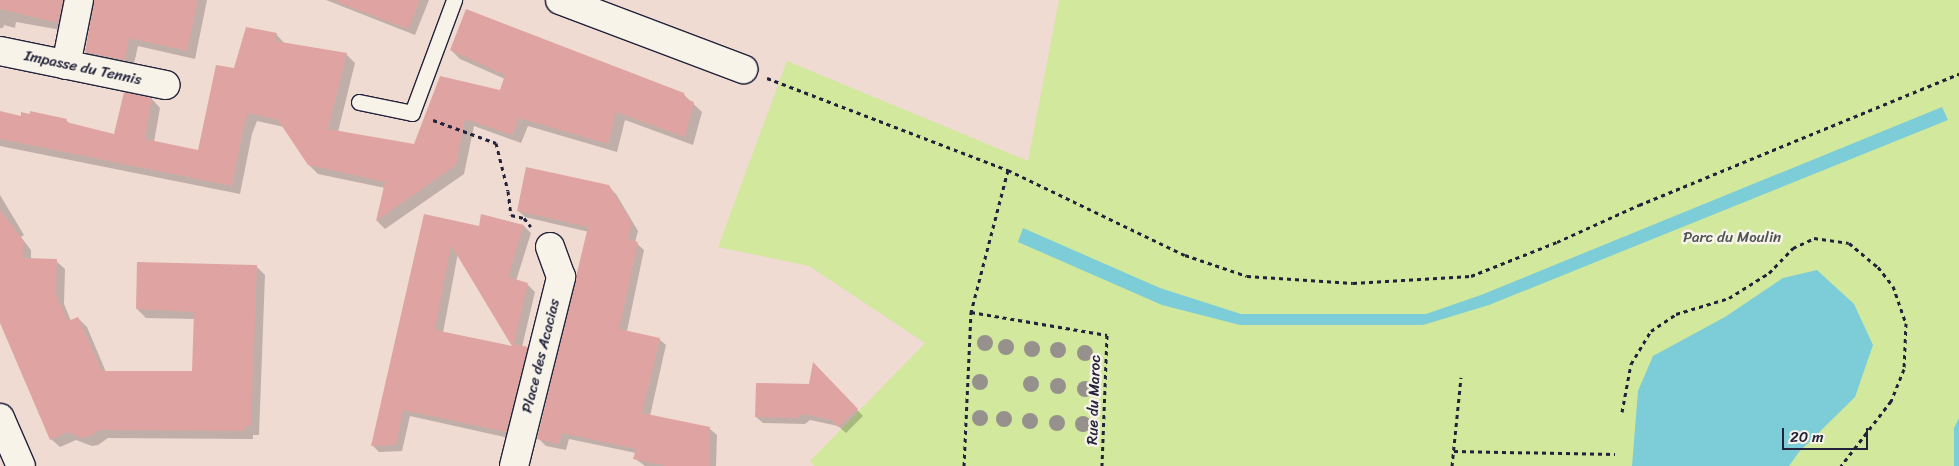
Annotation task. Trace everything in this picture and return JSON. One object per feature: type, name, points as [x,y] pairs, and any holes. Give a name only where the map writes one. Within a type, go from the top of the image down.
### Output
[{"type":"street","points":[[66,65],[79,0]]},
{"type":"street","points":[[560,0],[743,69]]},
{"type":"street","name":"Impasse du Tennis","points":[[0,51],[166,85]]},
{"type":"street","name":"Place des Acacias","points":[[514,466],[561,277],[550,247]]},
{"type":"street","points":[[0,418],[12,460]]},
{"type":"lane","points":[[359,102],[412,112],[454,0]]},
{"type":"path","points":[[743,69],[1008,170],[1185,255],[1247,276],[1353,283],[1470,276],[1557,242],[1639,205],[1959,74]]},
{"type":"path","points":[[412,112],[496,143],[508,191],[511,214],[524,218],[550,247]]},
{"type":"path","points":[[964,466],[971,312],[1008,170]]},
{"type":"path","points":[[1622,412],[1631,364],[1650,331],[1676,314],[1730,298],[1769,273],[1793,248],[1814,238],[1849,243],[1878,267],[1893,286],[1906,323],[1905,351],[1904,369],[1891,401],[1841,466]]},
{"type":"path","name":"Rue du Maroc","points":[[971,312],[1107,336],[1102,466]]},
{"type":"path","points":[[1452,466],[1461,377]]},
{"type":"path","points":[[1454,450],[1615,454]]},
{"type":"green space","name":"Parc du Moulin","points":[[1059,0],[1959,0],[1959,466],[814,466],[810,461],[925,343],[809,266],[718,247],[787,61],[1028,161]]},
{"type":"water","points":[[1942,107],[1948,120],[1489,305],[1423,325],[1240,325],[1162,305],[1018,242],[1023,228],[1160,288],[1241,314],[1426,314],[1481,295]]},
{"type":"water","points":[[1817,270],[1854,304],[1873,345],[1855,397],[1799,452],[1789,466],[1632,466],[1638,391],[1653,356],[1725,317],[1783,278]]},
{"type":"water","points":[[1959,418],[1959,466],[1954,466],[1954,428]]},
{"type":"building","points":[[0,0],[63,0],[58,23],[0,9]]},
{"type":"building","points":[[94,0],[198,0],[187,51],[129,38],[125,60],[85,52]]},
{"type":"building","points":[[337,0],[420,0],[408,29],[337,2]]},
{"type":"building","points":[[466,9],[684,93],[686,99],[694,102],[685,137],[616,112],[608,144],[519,118],[512,135],[465,119],[456,165],[376,221],[385,182],[308,165],[278,120],[248,113],[232,186],[0,139],[0,111],[21,116],[21,112],[30,114],[30,111],[67,119],[66,122],[114,134],[124,92],[152,98],[145,139],[198,150],[216,65],[234,68],[246,27],[277,33],[275,41],[347,53],[328,129],[414,144],[440,76],[500,90],[505,75],[450,50]]},
{"type":"building","points":[[526,167],[609,185],[632,223],[628,239],[638,242],[619,329],[660,338],[642,413],[710,427],[710,466],[667,466],[633,459],[636,449],[562,433],[559,444],[537,439],[588,227],[517,211]]},
{"type":"building","points":[[0,210],[23,240],[23,258],[57,259],[56,294],[68,321],[78,317],[102,371],[192,371],[194,312],[136,309],[137,262],[257,265],[251,426],[245,426],[245,431],[99,430],[89,437],[82,438],[67,432],[50,440],[0,323]]},
{"type":"building","points":[[424,214],[479,226],[481,214],[524,225],[508,277],[528,283],[514,344],[528,347],[506,432],[403,410],[396,445],[371,446]],"holes":[[[451,245],[512,346],[435,330]]]},
{"type":"building","points":[[813,362],[858,409],[838,427],[832,420],[803,414],[798,418],[755,417],[756,383],[809,384]]}]
